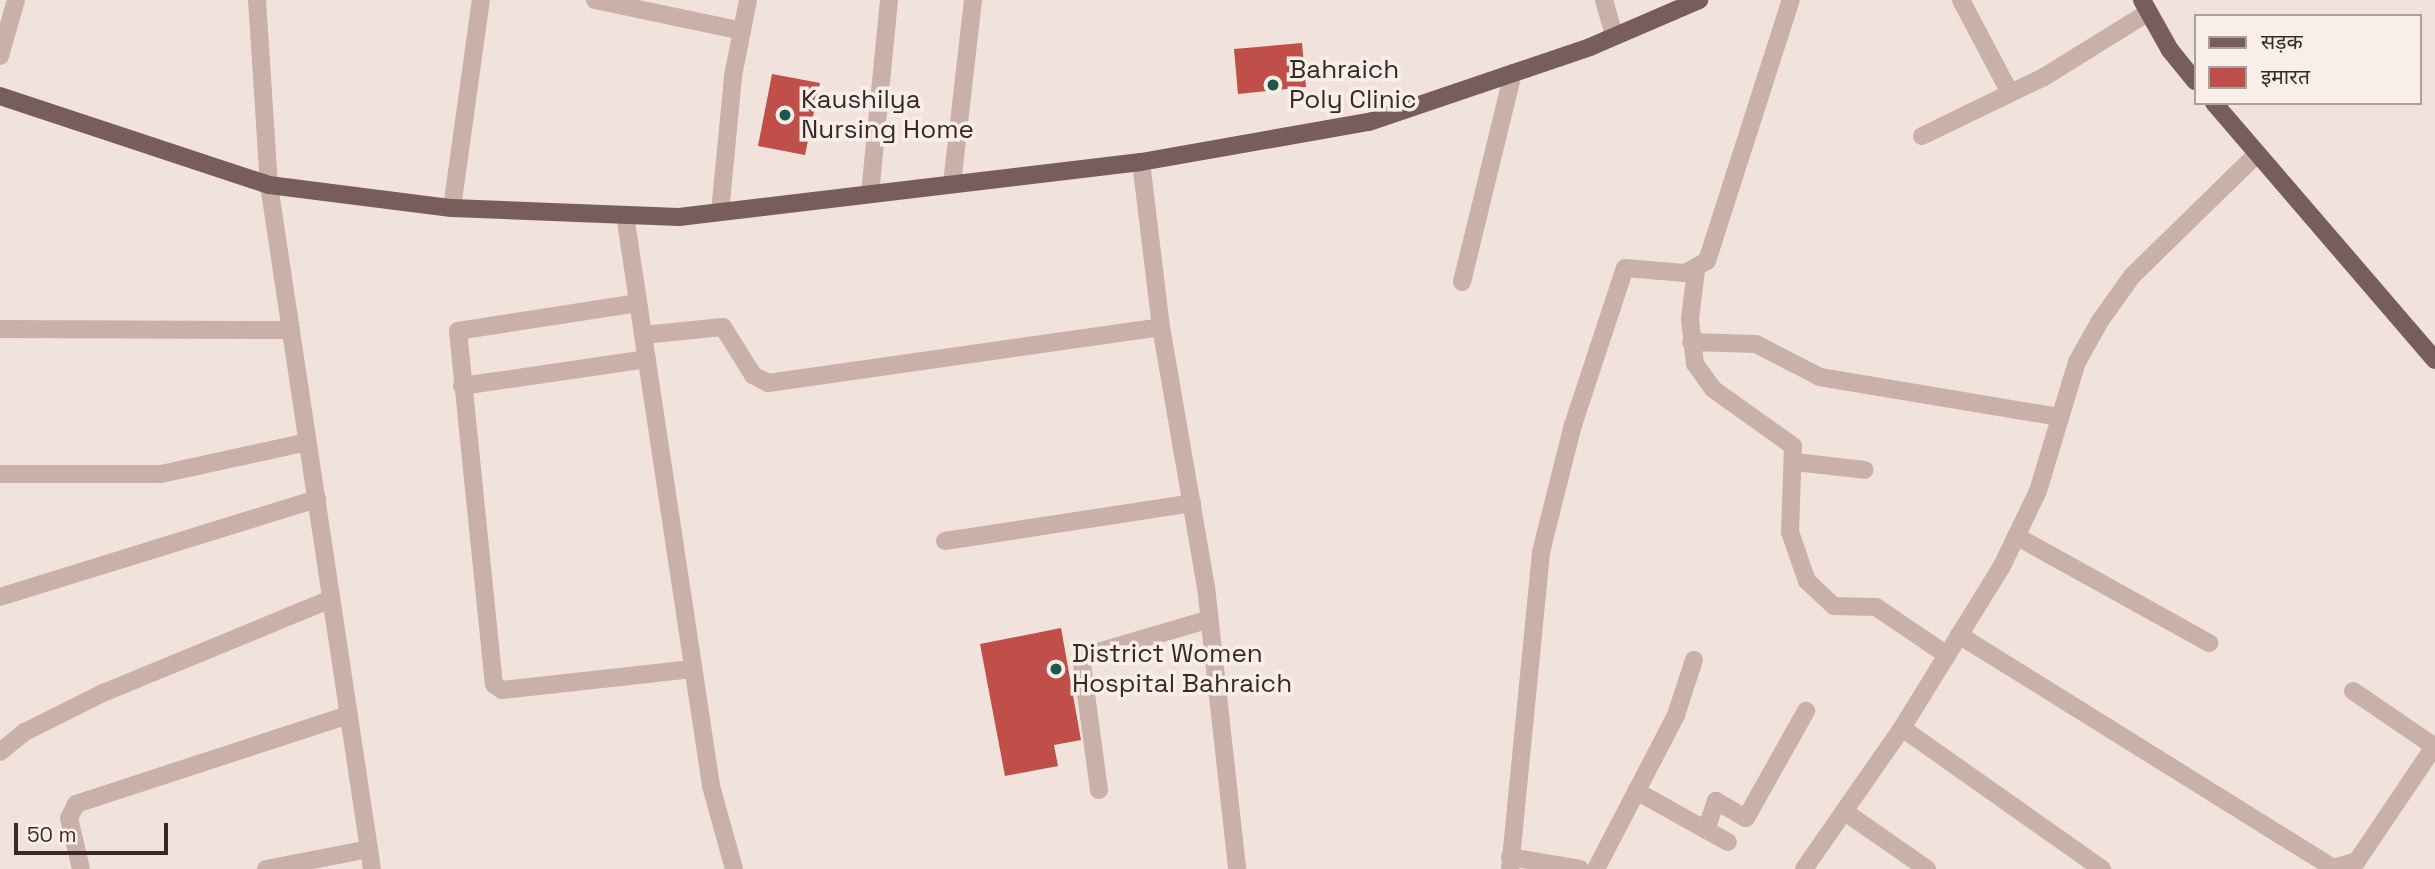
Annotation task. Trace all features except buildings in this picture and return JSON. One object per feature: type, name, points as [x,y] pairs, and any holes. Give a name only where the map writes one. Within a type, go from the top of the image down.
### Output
[{"type":"main road","points":[[0,96],[269,185],[452,208],[625,215],[720,212],[1142,162],[1369,122],[1614,36],[1699,0]]},
{"type":"main road","points":[[2145,6],[2194,79]]},
{"type":"main road","points":[[2216,105],[2435,360]]},
{"type":"street","points":[[0,56],[16,0]]},
{"type":"street","points":[[257,0],[269,185],[372,869]]},
{"type":"street","points":[[452,208],[481,0]]},
{"type":"street","points":[[595,0],[742,31]]},
{"type":"street","points":[[720,212],[748,0]]},
{"type":"street","points":[[870,194],[889,0]]},
{"type":"street","points":[[952,184],[974,0]]},
{"type":"street","points":[[1604,0],[1614,36]]},
{"type":"street","points":[[1580,869],[1510,863],[1541,552],[1573,425],[1625,268],[1696,270],[1707,261],[1791,0]]},
{"type":"street","points":[[1961,0],[2010,93]]},
{"type":"street","points":[[1922,136],[2010,93],[2145,6]]},
{"type":"street","points":[[1462,282],[1513,73]]},
{"type":"street","points":[[1804,869],[1902,728],[2017,536],[2038,491],[2077,362],[2132,276],[2257,154]]},
{"type":"street","points":[[1142,162],[1161,327],[1210,619],[1237,869]]},
{"type":"street","points":[[625,215],[711,786],[734,869]]},
{"type":"street","points":[[1696,270],[1691,342],[1701,376],[1788,440],[1795,463],[1790,532],[1814,593],[1834,606],[1876,607],[1947,655]]},
{"type":"street","points":[[638,303],[460,328],[462,386],[497,689],[693,670]]},
{"type":"street","points":[[643,335],[723,327],[753,375],[768,383],[1161,327]]},
{"type":"street","points":[[0,328],[291,330]]},
{"type":"street","points":[[1691,342],[1756,344],[1820,377],[2059,416]]},
{"type":"street","points":[[462,386],[647,359]]},
{"type":"street","points":[[0,474],[161,474],[308,442]]},
{"type":"street","points":[[1795,463],[1864,470]]},
{"type":"street","points":[[0,597],[317,499]]},
{"type":"street","points":[[945,541],[1192,503]]},
{"type":"street","points":[[2017,536],[2209,643]]},
{"type":"street","points":[[0,752],[25,732],[103,693],[331,600]]},
{"type":"street","points":[[1099,790],[1078,668],[1081,657],[1210,619]]},
{"type":"street","points":[[1959,635],[2333,868],[2357,861],[2435,747],[2353,691]]},
{"type":"street","points":[[1596,869],[1675,715],[1695,660]]},
{"type":"street","points":[[1706,830],[1716,801],[1746,818],[1806,711]]},
{"type":"street","points":[[81,869],[69,818],[76,804],[349,715]]},
{"type":"street","points":[[1902,728],[2102,869]]},
{"type":"street","points":[[1636,791],[1728,842]]},
{"type":"street","points":[[1845,812],[1927,869]]},
{"type":"street","points":[[265,869],[369,849]]},
{"type":"place","name":"Bahraich Poly Clinic","points":[[1273,85]]},
{"type":"place","name":"Kaushilya Nursing Home","points":[[785,115]]},
{"type":"place","name":"District Women Hospital Bahraich","points":[[1056,669]]}]
